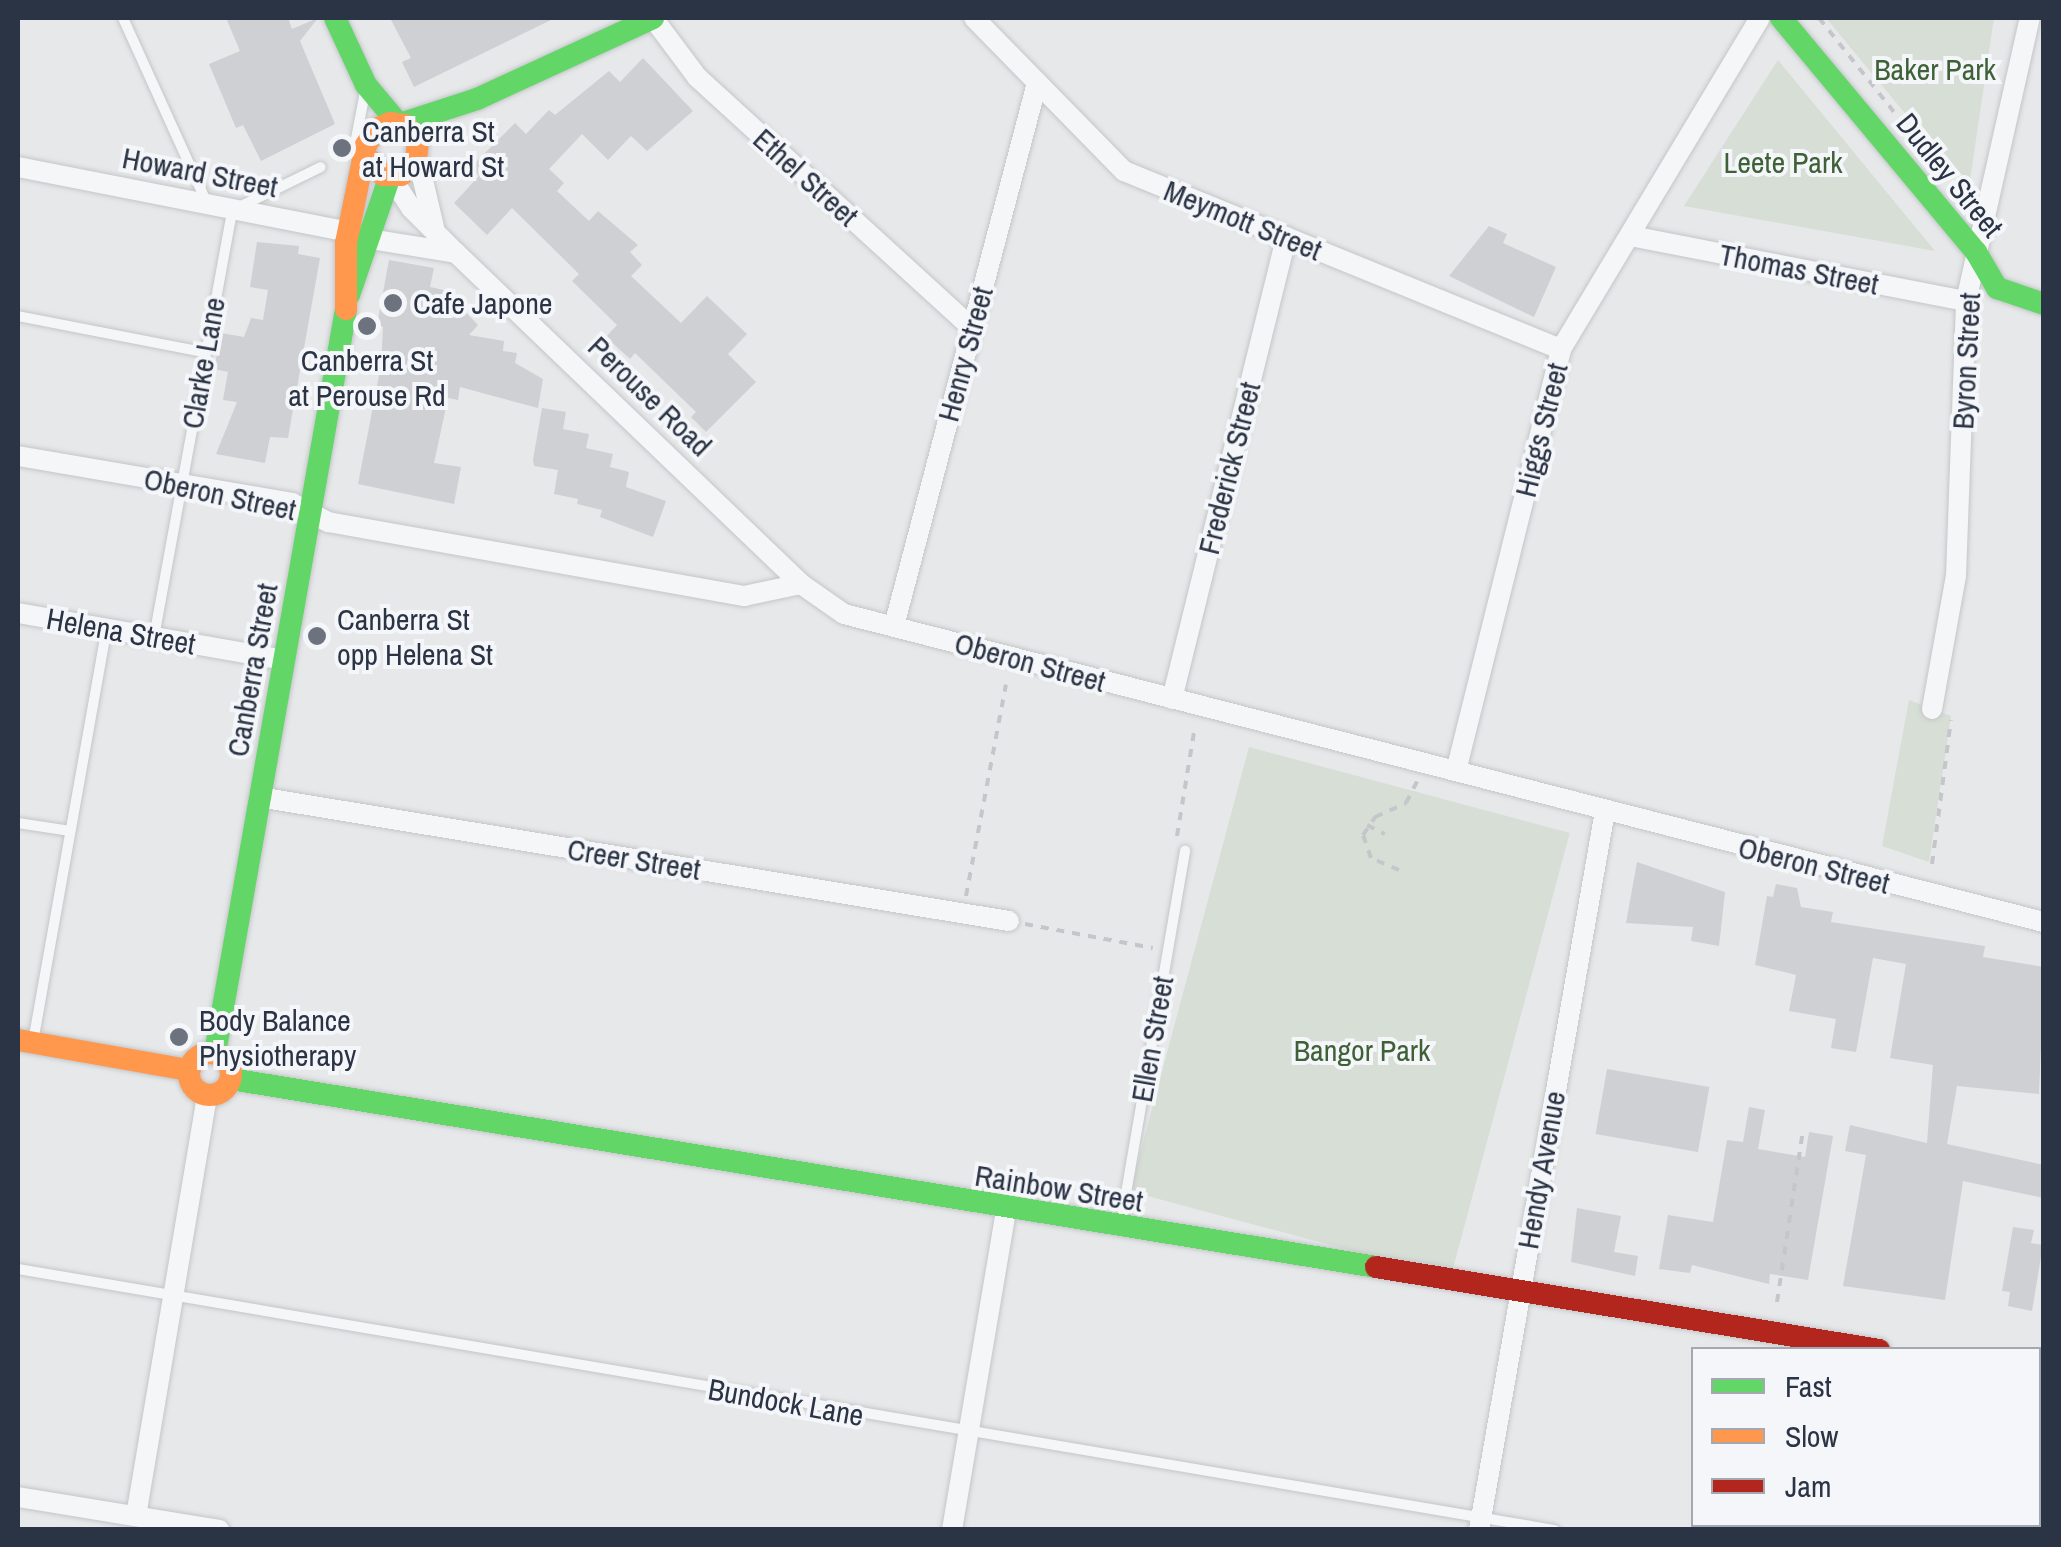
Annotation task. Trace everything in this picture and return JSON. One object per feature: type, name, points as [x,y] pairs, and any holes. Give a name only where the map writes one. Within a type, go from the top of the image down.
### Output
[{"type":"street","points":[[335,18],[366,85],[399,123],[416,135],[436,234]]},
{"type":"street","points":[[368,146],[399,123],[477,100],[652,18]]},
{"type":"street","name":"Ethel Street","points":[[652,18],[698,77],[971,327]]},
{"type":"street","name":"Meymott Street","points":[[974,18],[1124,171],[1561,349]]},
{"type":"street","name":"Higgs Street","points":[[1456,770],[1561,349],[1760,18]]},
{"type":"street","name":"Dudley Street","points":[[1782,18],[1976,252],[1997,288],[2044,304]]},
{"type":"street","name":"Byron Street","points":[[1932,709],[1956,576],[1966,301],[2004,157],[2030,18]]},
{"type":"street","name":"Henry Street","points":[[894,626],[1037,83]]},
{"type":"street","points":[[366,85],[368,146],[390,176],[406,173],[477,100]]},
{"type":"street","name":"Canberra Street","points":[[214,1053],[312,514],[368,146]]},
{"type":"street","name":"Howard Street","points":[[18,167],[207,203],[352,239]]},
{"type":"street","name":"Canberra Street","points":[[352,239],[390,176]]},
{"type":"street","name":"Perouse Road","points":[[390,176],[436,234],[801,584]]},
{"type":"street","name":"Thomas Street","points":[[1631,236],[1966,301]]},
{"type":"street","name":"Frederick Street","points":[[1172,699],[1286,238]]},
{"type":"street","points":[[352,239],[456,253]]},
{"type":"street","name":"Oberon Street","points":[[18,456],[292,503],[328,522],[744,596],[801,584],[844,614],[2044,922]]},
{"type":"street","name":"Helena Street","points":[[18,613],[284,660]]},
{"type":"street","name":"Creer Street","points":[[259,798],[1009,921]]},
{"type":"street","name":"Hendy Avenue","points":[[1480,1524],[1606,811]]},
{"type":"street","points":[[25,1042],[189,1070]]},
{"type":"street","points":[[214,1053],[230,1066],[231,1079],[219,1093],[207,1095],[192,1084],[189,1070],[200,1055],[214,1053]]},
{"type":"street","name":"Rainbow Street","points":[[231,1079],[1006,1210],[1860,1347]]},
{"type":"street","points":[[136,1516],[207,1095]]},
{"type":"street","points":[[952,1530],[1006,1210]]},
{"type":"street","points":[[18,1498],[219,1530]]},
{"type":"lane","points":[[122,18],[207,203]]},
{"type":"lane","points":[[352,239],[343,189],[366,85]]},
{"type":"lane","points":[[233,209],[322,166]]},
{"type":"lane","name":"Clarke Lane","points":[[154,637],[203,352],[233,209]]},
{"type":"lane","points":[[18,316],[203,352]]},
{"type":"lane","points":[[25,1042],[70,832],[107,628]]},
{"type":"lane","points":[[18,823],[70,832]]},
{"type":"lane","name":"Ellen Street","points":[[1120,1228],[1185,850]]},
{"type":"lane","name":"Bundock Lane","points":[[18,1269],[1480,1524],[1554,1530]]},
{"type":"path","name":"Dudley Street","points":[[1819,18],[1930,158]]},
{"type":"path","points":[[963,913],[1006,685]]},
{"type":"path","points":[[1932,709],[1951,716],[1932,864]]},
{"type":"path","points":[[1367,825],[1414,794],[1422,762]]},
{"type":"path","points":[[1367,825],[1385,834]]},
{"type":"path","points":[[1367,825],[1365,852],[1399,870]]},
{"type":"path","points":[[1009,921],[1153,948]]},
{"type":"path","points":[[1777,1302],[1803,1130]]},
{"type":"green space","name":"Baker Park","points":[[1826,18],[1994,18],[1970,180],[1962,182]]},
{"type":"green space","name":"Leete Park","points":[[1778,60],[1935,251],[1684,206]]},
{"type":"green space","points":[[1909,700],[1951,716],[1929,862],[1882,846]]},
{"type":"green space","name":"Bangor Park","points":[[1249,747],[1570,833],[1451,1277],[1130,1191]]},
{"type":"building","points":[[226,18],[288,18],[292,29],[318,18],[300,41],[335,124],[261,161],[243,125],[236,128],[209,64],[240,51]]},
{"type":"building","points":[[390,18],[555,18],[414,87],[402,62],[411,58]]},
{"type":"building","points":[[643,58],[693,111],[647,151],[631,136],[608,160],[582,134],[549,169],[564,183],[557,191],[589,221],[598,211],[638,245],[630,252],[642,265],[631,276],[681,323],[707,296],[747,334],[728,354],[756,382],[706,432],[691,417],[696,412],[635,353],[630,359],[606,337],[617,325],[572,281],[579,274],[512,208],[487,235],[454,203],[479,176],[471,167],[515,123],[526,134],[549,110],[555,115],[609,71],[620,82]]},
{"type":"building","points":[[1489,226],[1507,234],[1503,243],[1556,267],[1534,317],[1449,276]]},
{"type":"building","points":[[257,242],[299,246],[298,254],[320,258],[288,438],[270,437],[265,463],[216,454],[237,402],[223,400],[228,372],[214,369],[221,333],[244,337],[251,318],[263,320],[268,290],[250,287]]},
{"type":"building","points":[[389,260],[434,268],[430,287],[444,290],[478,325],[469,335],[504,341],[503,351],[517,353],[515,363],[543,379],[538,408],[460,387],[458,400],[448,398],[434,463],[461,467],[454,504],[358,484],[381,365],[383,327],[377,325]]},
{"type":"building","points":[[542,408],[566,412],[563,429],[589,434],[586,448],[613,454],[610,467],[629,472],[626,487],[666,501],[653,537],[600,517],[602,510],[577,504],[578,499],[554,494],[558,470],[534,466],[533,460]]},
{"type":"building","points":[[1637,862],[1725,892],[1719,946],[1691,941],[1693,927],[1626,923]]},
{"type":"building","points":[[1776,884],[1797,888],[1801,907],[1833,912],[1831,922],[1985,946],[1983,957],[2044,967],[2039,1094],[1957,1086],[1947,1144],[2044,1165],[2044,1198],[1963,1181],[1945,1300],[1843,1286],[1866,1155],[1845,1151],[1850,1125],[1927,1143],[1933,1065],[1890,1058],[1906,964],[1873,958],[1856,1052],[1831,1048],[1836,1019],[1789,1011],[1796,975],[1755,965],[1767,896],[1773,897]]},
{"type":"building","points":[[1607,1069],[1709,1087],[1698,1152],[1596,1134]]},
{"type":"building","points":[[1749,1107],[1765,1110],[1758,1149],[1805,1157],[1809,1132],[1833,1136],[1808,1280],[1770,1274],[1769,1284],[1692,1265],[1690,1273],[1659,1269],[1668,1215],[1713,1222],[1727,1140],[1743,1142]]},
{"type":"building","points":[[1577,1208],[1621,1216],[1614,1252],[1638,1256],[1635,1276],[1571,1262]]},
{"type":"building","points":[[2013,1227],[2034,1230],[2031,1243],[2043,1245],[2032,1311],[2008,1306],[2010,1292],[2002,1291]]},
{"type":"traffic: fast","points":[[335,18],[366,85],[398,123]]},
{"type":"traffic: fast","points":[[400,124],[477,99],[653,18]]},
{"type":"traffic: fast","points":[[1781,18],[1976,252],[1997,288],[2044,304]]},
{"type":"traffic: fast","points":[[349,295],[390,176]]},
{"type":"traffic: fast","points":[[215,1053],[346,309]]},
{"type":"traffic: fast","points":[[231,1079],[1376,1267]]},
{"type":"traffic: slow","points":[[346,309],[346,243],[366,145],[376,129],[390,123],[405,125],[418,139],[416,163],[401,175],[383,175],[367,157]]},
{"type":"traffic: slow","points":[[18,1040],[189,1070]]},
{"type":"traffic: slow","points":[[210,1053],[225,1059],[231,1074],[225,1089],[210,1095],[195,1089],[189,1074],[195,1059],[210,1053]]},
{"type":"traffic: jam","points":[[1376,1267],[1861,1347]]},
{"type":"place","name":"Canberra St at Howard St","points":[[342,148]]},
{"type":"place","name":"Cafe Japone","points":[[393,303]]},
{"type":"place","name":"Canberra St at Perouse Rd","points":[[367,326]]},
{"type":"place","name":"Canberra St opp Helena St","points":[[317,636]]},
{"type":"place","name":"Body Balance Physiotherapy","points":[[179,1037]]}]
